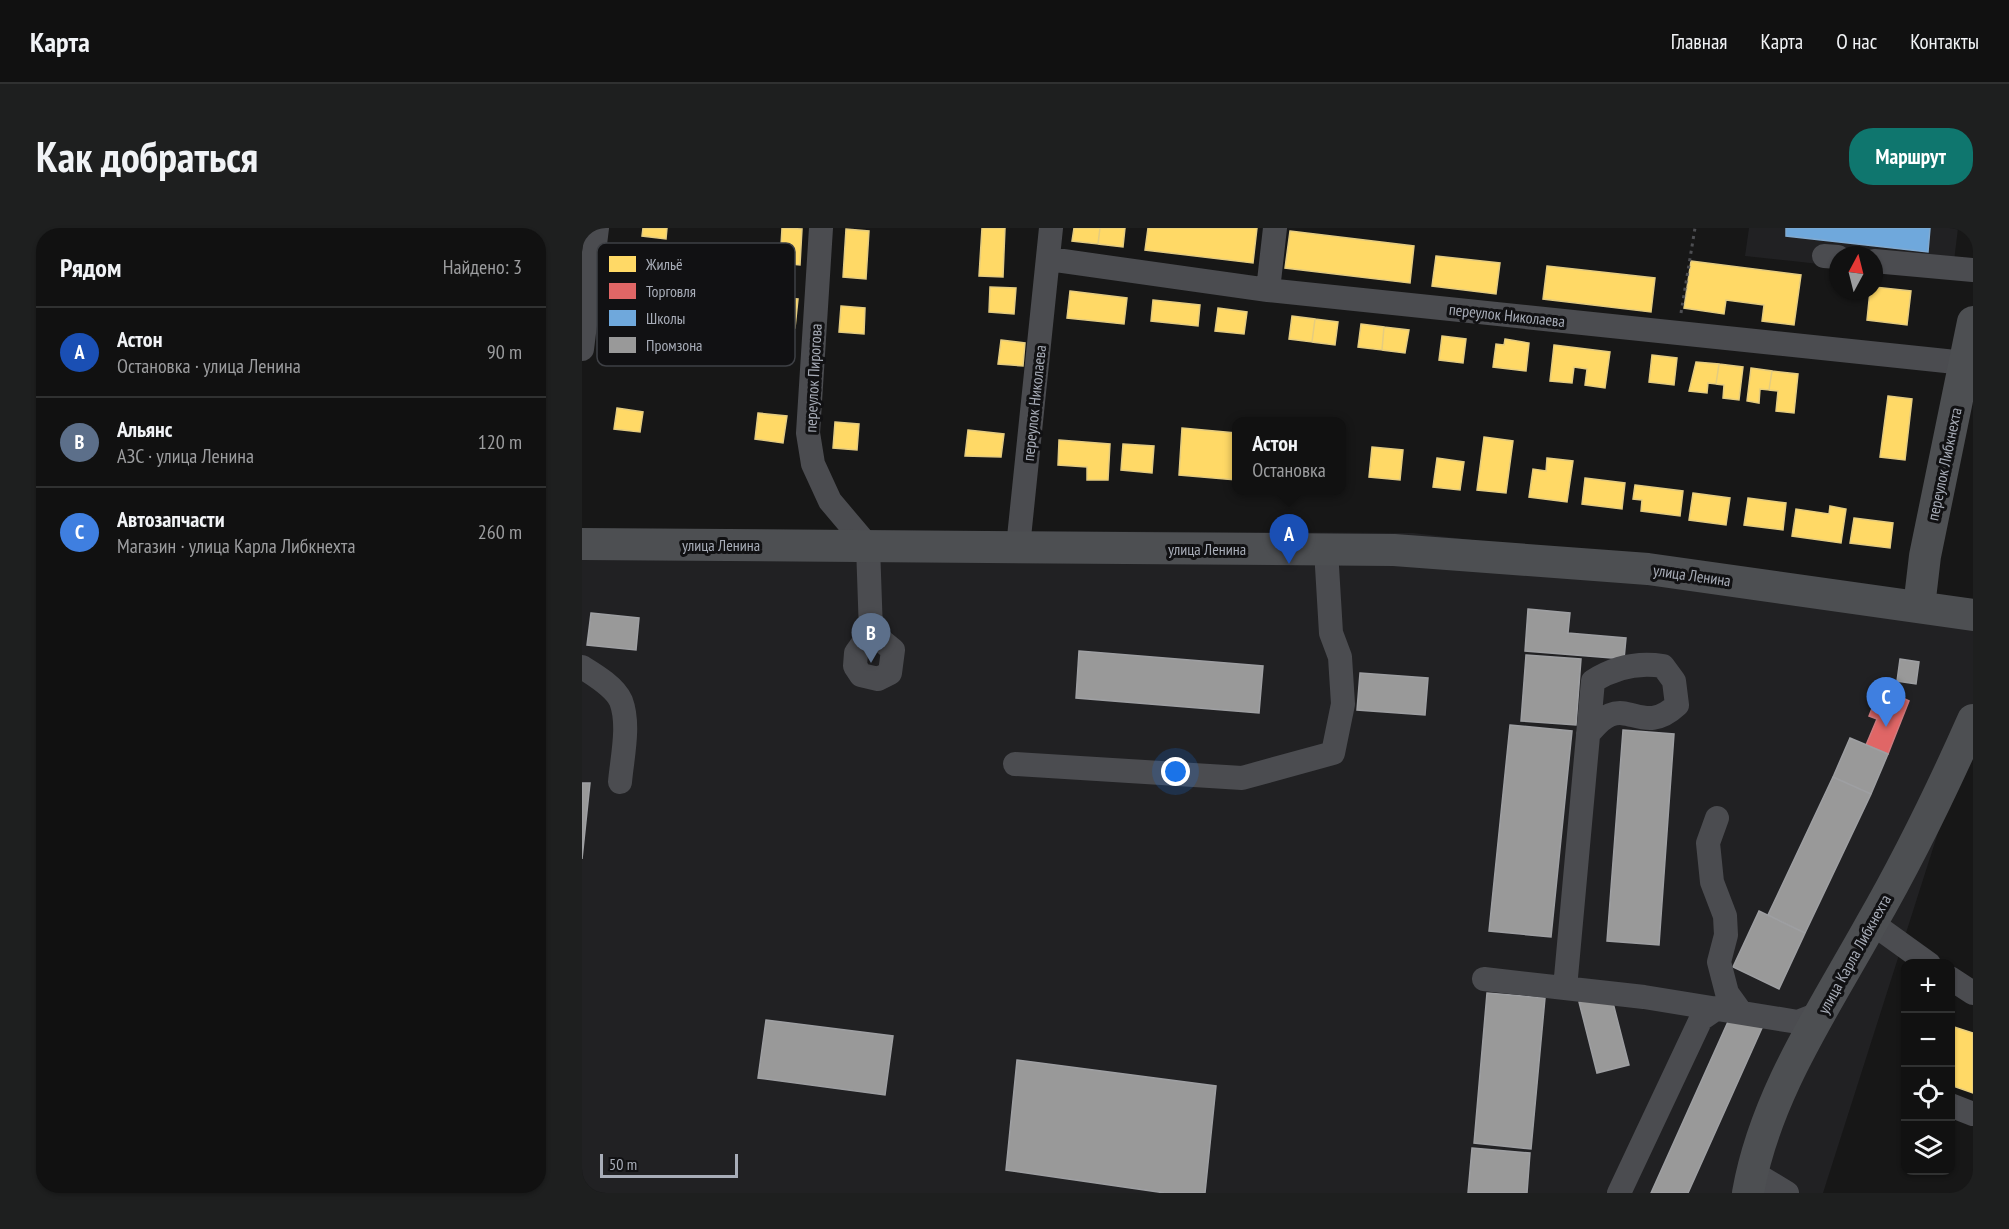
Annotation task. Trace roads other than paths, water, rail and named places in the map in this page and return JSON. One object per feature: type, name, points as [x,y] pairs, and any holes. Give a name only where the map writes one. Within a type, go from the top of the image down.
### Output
[{"type":"main road","name":"переулок Либкнехта","points":[[1919,607],[1925,556],[1973,322]]},
{"type":"main road","name":"улица Ленина","points":[[582,544],[1394,550],[1648,569],[1973,615]]},
{"type":"main road","name":"улица Карла Либкнехта","points":[[1750,1182],[1775,1105],[1821,1013],[1925,827],[1973,720]]},
{"type":"street","points":[[582,349],[597,228]]},
{"type":"street","name":"переулок Пирогова","points":[[821,228],[808,433],[813,464],[830,501],[868,546]]},
{"type":"street","name":"переулок Николаева","points":[[1018,547],[1052,228]]},
{"type":"street","points":[[1268,290],[1275,228]]},
{"type":"street","name":"переулок Николаева","points":[[1049,259],[1268,290],[1965,363]]},
{"type":"street","points":[[1883,262],[1973,270]]},
{"type":"street","points":[[868,546],[871,632]]},
{"type":"street","points":[[1015,764],[1242,778],[1333,753],[1343,704],[1340,657],[1331,633],[1326,550]]},
{"type":"street","points":[[582,667],[602,680],[621,700],[624,726],[620,782]]},
{"type":"street","points":[[1565,988],[1588,734]]},
{"type":"street","points":[[1717,818],[1708,843],[1712,882],[1725,916],[1726,935],[1719,962],[1727,993],[1728,1010]]},
{"type":"street","points":[[1872,923],[1923,959]]},
{"type":"street","points":[[1484,979],[1728,1010],[1798,1022],[1821,1013]]},
{"type":"street","points":[[1955,981],[1973,993]]},
{"type":"street","points":[[1619,1193],[1701,1019],[1728,1010]]},
{"type":"street","points":[[1955,1107],[1973,1114]]},
{"type":"street","points":[[1750,1182],[1787,1193]]},
{"type":"place","name":"Астон","points":[[1289,564]]},
{"type":"place","name":"Альянс","points":[[871,663]]},
{"type":"place","name":"Автозапчасти","points":[[1886,727]]}]
